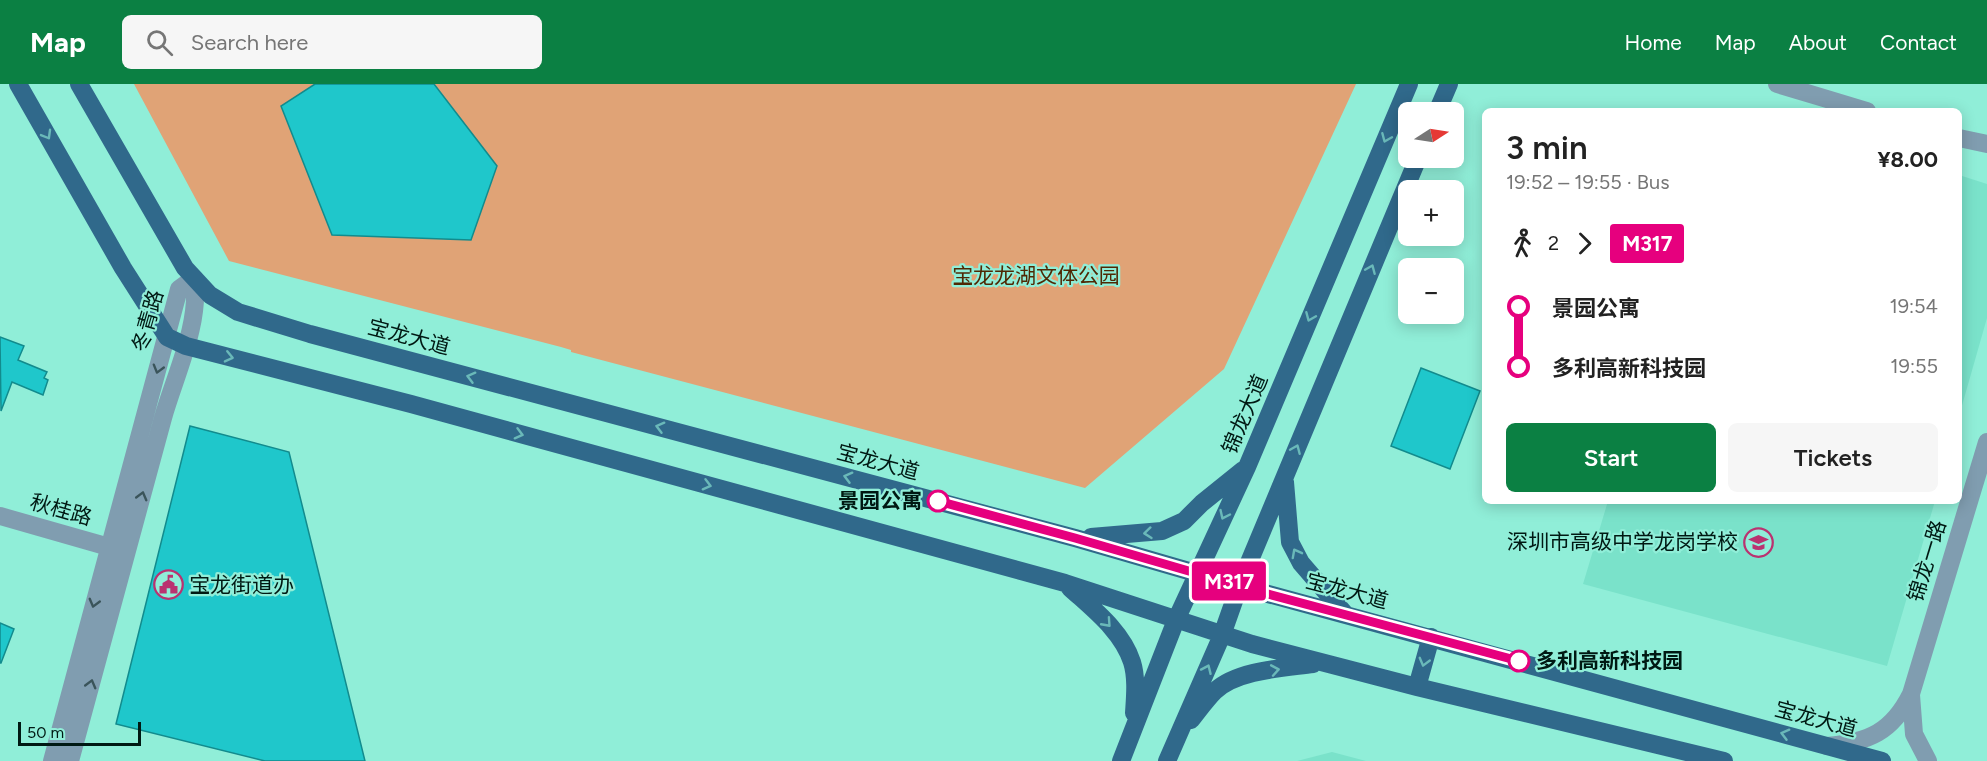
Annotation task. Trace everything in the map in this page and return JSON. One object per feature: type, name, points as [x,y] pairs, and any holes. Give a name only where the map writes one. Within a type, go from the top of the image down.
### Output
[{"type":"main road","points":[[18,84],[123,268],[167,337],[186,346],[422,407],[1065,583],[1176,620],[1325,663],[1724,761]]},
{"type":"main road","name":"宝龙大道","points":[[79,84],[185,268],[210,295],[238,312],[310,334],[1075,538],[1240,584],[1268,594],[1882,761]]},
{"type":"main road","name":"锦龙大道","points":[[1121,761],[1176,620],[1247,467],[1409,84]]},
{"type":"main road","points":[[1441,102],[1449,84]]},
{"type":"main road","points":[[1167,761],[1222,634],[1240,584],[1414,168]]},
{"type":"main road","points":[[1075,538],[1162,531],[1184,521],[1202,503],[1247,467]]},
{"type":"main road","points":[[1285,477],[1290,542],[1301,563],[1345,614]]},
{"type":"main road","points":[[1065,583],[1106,621],[1124,644],[1133,664],[1134,728]]},
{"type":"main road","points":[[1417,687],[1431,637]]},
{"type":"main road","points":[[1178,735],[1216,690],[1234,679],[1325,663]]},
{"type":"street","points":[[1777,84],[1857,108]]},
{"type":"street","points":[[1962,139],[1987,144]]},
{"type":"street","name":"冬青路","points":[[52,761],[73,718],[148,440],[167,337],[179,290],[194,278]]},
{"type":"street","name":"冬青路","points":[[70,761],[73,718],[109,547],[148,440],[186,346],[196,294],[194,278]]},
{"type":"street","name":"锦龙一路","points":[[1827,746],[1850,744],[1868,738],[1888,726],[1902,712],[1911,694],[1987,442]]},
{"type":"street","name":"秋桂路","points":[[0,516],[109,547]]},
{"type":"street","name":"锦龙一路","points":[[1911,694],[1914,734],[1928,761]]},
{"type":"shaded area","points":[[1962,176],[1987,184],[1987,318],[1962,406]]},
{"type":"shaded area","name":"深圳市高级中学龙岗学校","points":[[1607,504],[1934,504],[1887,666],[1583,584]]},
{"type":"shaded area","points":[[1332,752],[1366,761],[1297,761]]},
{"type":"green space","name":"宝龙龙湖文体公园","points":[[134,84],[1356,84],[1224,369],[1085,488],[571,352],[561,347],[229,261]]},
{"type":"building","points":[[315,84],[434,84],[497,166],[471,240],[332,235],[281,106]]},
{"type":"building","points":[[0,337],[24,346],[18,360],[47,372],[44,378],[48,380],[43,395],[12,382],[1,411]]},
{"type":"building","points":[[1421,368],[1480,391],[1450,469],[1391,446]]},
{"type":"building","name":"宝龙街道办","points":[[190,426],[289,452],[365,761],[265,761],[116,724]]},
{"type":"building","points":[[0,623],[14,629],[1,663],[0,663]]},
{"type":"bus line","name":"M317","points":[[938,501],[1240,584],[1268,594],[1519,661]]},
{"type":"place","name":"景园公寓","points":[[938,501]]},
{"type":"place","name":"深圳市高级中学龙岗学校","points":[[1759,542]]},
{"type":"place","name":"宝龙街道办","points":[[168,585]]},
{"type":"place","name":"多利高新科技园","points":[[1519,661]]}]
